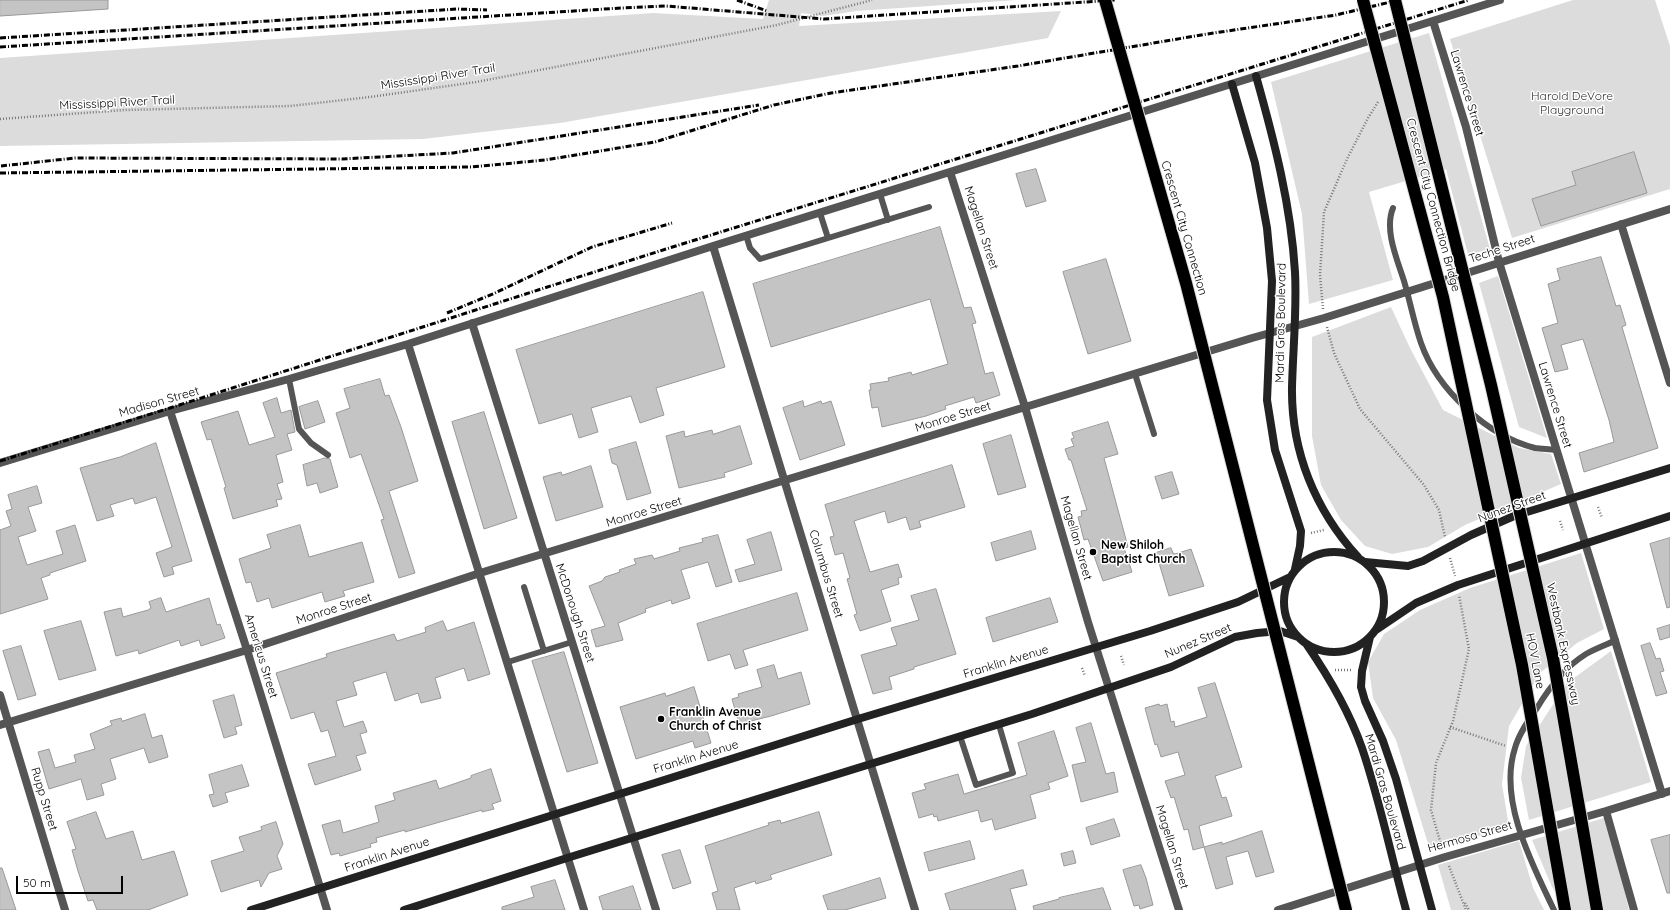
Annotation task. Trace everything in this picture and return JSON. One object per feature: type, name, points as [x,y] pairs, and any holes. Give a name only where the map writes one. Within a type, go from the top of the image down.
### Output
[{"type":"highway","name":"Crescent City Connection","points":[[1105,0],[1186,283],[1346,910]]},
{"type":"highway","name":"Crescent City Connection Bridge","points":[[1363,0],[1443,297],[1470,419]]},
{"type":"highway","name":"Westbank Expressway","points":[[1396,0],[1491,385],[1553,658],[1597,910]]},
{"type":"highway","name":"HOV Lane","points":[[1470,419],[1522,665],[1565,910]]},
{"type":"main road","name":"Mardi Gras Boulevard","points":[[1256,76],[1274,144],[1289,213],[1295,272],[1296,326],[1292,388],[1299,444],[1306,471],[1314,493],[1326,516],[1341,538],[1361,560]]},
{"type":"main road","name":"Mardi Gras Boulevard","points":[[1232,84],[1255,163],[1267,228],[1272,281],[1267,400],[1275,450],[1301,531],[1300,546],[1295,569]]},
{"type":"main road","name":"Nunez Street","points":[[1361,560],[1408,566],[1424,561],[1471,535],[1514,516],[1670,468]]},
{"type":"main road","points":[[1373,633],[1382,614],[1383,589],[1376,574],[1361,560],[1342,552],[1326,552],[1309,558],[1295,569],[1290,577],[1284,595],[1284,604],[1288,622],[1298,637],[1305,643],[1322,651],[1341,652],[1357,646],[1373,633],[1416,604],[1458,585],[1585,542],[1670,516]]},
{"type":"main road","name":"Nunez Street","points":[[1150,631],[1238,602],[1290,577]]},
{"type":"main road","name":"Franklin Avenue","points":[[251,910],[858,719],[1150,631]]},
{"type":"main road","name":"Nunez Street","points":[[1110,689],[1171,667],[1235,637],[1280,631],[1298,637]]},
{"type":"main road","name":"Mardi Gras Boulevard","points":[[1373,633],[1362,671],[1362,687],[1365,701],[1383,741],[1396,779],[1432,910]]},
{"type":"main road","name":"Mardi Gras Boulevard","points":[[1305,643],[1324,670],[1362,747],[1406,910]]},
{"type":"main road","points":[[404,910],[1110,689]]},
{"type":"street","name":"Madison Street","points":[[0,463],[170,411],[289,379],[408,344],[820,212],[1500,0]]},
{"type":"street","name":"Lawrence Street","points":[[1433,21],[1466,127],[1499,262],[1556,450],[1666,792]]},
{"type":"street","name":"Magellan Street","points":[[950,172],[1025,407],[1097,647],[1179,910]]},
{"type":"street","name":"Teche Street","points":[[1296,326],[1670,209]]},
{"type":"street","points":[[1621,224],[1670,383]]},
{"type":"street","name":"Columbus Street","points":[[713,246],[784,482],[872,764],[915,910]]},
{"type":"street","name":"McDonough Street","points":[[472,323],[656,910]]},
{"type":"street","name":"Monroe Street","points":[[0,725],[247,650],[544,554],[1296,326]]},
{"type":"street","points":[[408,344],[584,910]]},
{"type":"street","name":"Americus Street","points":[[170,411],[247,650],[327,910]]},
{"type":"street","name":"Rupp Street","points":[[0,695],[65,910]]},
{"type":"street","name":"Hermosa Street","points":[[1278,910],[1445,856],[1606,811],[1666,792]]},
{"type":"street","points":[[1606,811],[1634,910]]},
{"type":"lane","points":[[880,194],[888,220]]},
{"type":"lane","points":[[746,236],[750,248],[760,258],[929,207]]},
{"type":"lane","points":[[1393,208],[1389,218],[1393,246],[1421,344],[1434,369],[1452,396],[1484,423],[1511,439],[1536,448],[1556,450]]},
{"type":"lane","points":[[820,212],[828,238]]},
{"type":"lane","points":[[1134,374],[1154,434]]},
{"type":"lane","points":[[289,379],[299,429],[311,443],[328,455]]},
{"type":"lane","points":[[524,587],[544,651]]},
{"type":"lane","points":[[1554,910],[1536,873],[1521,835],[1514,810],[1511,777],[1515,748],[1522,731],[1543,699],[1568,667],[1586,654],[1616,640]]},
{"type":"lane","points":[[508,662],[572,642]]},
{"type":"lane","points":[[960,736],[976,785],[1013,774],[999,725]]},
{"type":"path","name":"Mississippi River Trail","points":[[0,118],[125,110],[290,106],[476,82],[777,25],[872,0]]},
{"type":"path","points":[[1381,98],[1364,124],[1324,212],[1320,275],[1324,318],[1334,352],[1360,409],[1424,485],[1439,510],[1458,585],[1469,649],[1450,727],[1436,763],[1431,810],[1445,856],[1469,910]]},
{"type":"path","points":[[1598,507],[1602,518]]},
{"type":"path","points":[[1560,521],[1563,530]]},
{"type":"path","points":[[1308,533],[1328,529]]},
{"type":"path","points":[[1121,656],[1124,664]]},
{"type":"path","points":[[1082,668],[1085,676]]},
{"type":"path","points":[[1333,670],[1356,671]]},
{"type":"path","points":[[1450,727],[1515,748]]},
{"type":"path","points":[[1463,899],[1466,910]]},
{"type":"green space","points":[[769,0],[1017,0],[857,11],[823,16],[801,13],[799,26],[1061,11],[1048,38],[560,123],[423,139],[0,146],[0,58],[653,13],[763,19]]},
{"type":"green space","name":"Harold DeVore Playground","points":[[1573,0],[1655,0],[1670,46],[1670,189],[1512,238],[1450,39]]},
{"type":"green space","points":[[1429,33],[1490,249],[1468,255],[1446,169],[1369,192],[1393,280],[1309,304],[1302,214],[1271,82]]},
{"type":"green space","points":[[1498,276],[1547,438],[1519,427],[1479,283]]},
{"type":"green space","points":[[1391,307],[1410,348],[1443,410],[1519,448],[1551,454],[1561,484],[1465,525],[1428,547],[1392,554],[1365,546],[1341,520],[1321,485],[1312,436],[1312,337]]},
{"type":"green space","points":[[1581,553],[1604,629],[1577,643],[1540,673],[1509,726],[1502,784],[1509,827],[1430,850],[1396,740],[1373,698],[1368,662],[1384,634],[1420,610],[1470,588]]},
{"type":"green space","points":[[1611,651],[1651,782],[1529,820],[1521,778],[1526,746],[1567,683]]},
{"type":"green space","points":[[1607,817],[1629,910],[1569,910],[1552,887],[1532,840]]},
{"type":"green space","points":[[1519,841],[1533,888],[1544,910],[1451,910],[1438,865]]},
{"type":"building","points":[[0,0],[108,0],[108,9],[0,16]]},
{"type":"building","points":[[1634,152],[1647,193],[1541,226],[1532,199],[1576,185],[1572,172]]},
{"type":"building","points":[[1036,169],[1046,201],[1026,207],[1016,174]]},
{"type":"building","points":[[940,227],[964,308],[971,307],[976,323],[972,324],[985,374],[993,372],[1000,395],[976,403],[974,397],[945,406],[946,409],[926,416],[882,427],[878,407],[872,408],[869,390],[871,390],[870,384],[889,381],[888,378],[911,372],[912,375],[948,364],[930,299],[771,347],[753,284]]},
{"type":"building","points":[[1601,257],[1616,306],[1620,305],[1626,325],[1622,327],[1658,448],[1584,472],[1579,453],[1614,442],[1609,420],[1583,339],[1561,345],[1568,369],[1555,372],[1542,328],[1558,323],[1548,284],[1560,280],[1557,269]]},
{"type":"building","points":[[1106,259],[1131,341],[1088,354],[1063,272]]},
{"type":"building","points":[[703,292],[725,367],[656,388],[664,415],[640,423],[631,396],[591,408],[598,432],[579,438],[572,414],[539,424],[516,350]]},
{"type":"building","points":[[380,379],[385,396],[389,395],[401,427],[418,481],[389,491],[415,573],[399,578],[381,520],[384,519],[361,454],[350,458],[336,413],[350,408],[344,389]]},
{"type":"building","points":[[277,398],[281,413],[291,410],[295,432],[287,434],[292,450],[276,455],[283,482],[277,484],[282,499],[276,500],[278,506],[233,519],[224,488],[226,487],[211,439],[207,440],[201,422],[238,411],[249,445],[275,437],[263,403]]},
{"type":"building","points":[[318,401],[325,422],[305,429],[299,407]]},
{"type":"building","points":[[803,401],[804,407],[821,401],[822,404],[831,401],[845,445],[800,460],[783,408]]},
{"type":"building","points":[[484,412],[517,518],[484,529],[452,422]]},
{"type":"building","points":[[1108,422],[1118,454],[1104,458],[1128,547],[1124,548],[1132,572],[1103,581],[1088,539],[1084,540],[1078,517],[1082,516],[1081,511],[1087,510],[1071,460],[1069,460],[1065,449],[1074,446],[1071,439],[1074,438],[1072,433]]},
{"type":"building","points":[[740,426],[752,464],[724,473],[725,477],[679,488],[666,436],[684,431],[685,437],[712,430],[713,434]]},
{"type":"building","points":[[1011,435],[1026,487],[998,495],[983,444]]},
{"type":"building","points":[[636,442],[651,493],[627,500],[617,465],[612,463],[609,450]]},
{"type":"building","points":[[156,443],[192,561],[172,567],[174,574],[164,577],[156,553],[172,547],[156,497],[135,504],[133,498],[110,505],[114,516],[97,521],[80,468],[120,457]]},
{"type":"building","points":[[325,458],[330,459],[338,487],[320,493],[317,483],[307,486],[303,465]]},
{"type":"building","points":[[952,465],[965,507],[919,521],[921,527],[910,530],[906,517],[888,523],[885,511],[854,521],[870,572],[898,564],[902,577],[898,578],[899,584],[881,590],[891,621],[860,631],[854,615],[857,614],[847,579],[850,578],[843,553],[835,555],[830,537],[834,536],[825,505]]},
{"type":"building","points":[[591,466],[603,507],[556,521],[543,477],[561,472],[562,475]]},
{"type":"building","points":[[1172,472],[1179,494],[1162,499],[1155,477]]},
{"type":"building","points":[[37,486],[42,503],[28,507],[36,531],[18,537],[27,565],[63,554],[56,531],[75,525],[86,561],[50,573],[50,575],[41,578],[48,599],[0,614],[0,530],[11,526],[6,511],[12,509],[8,495]]},
{"type":"building","points":[[300,525],[309,557],[362,542],[374,582],[343,591],[345,596],[325,602],[322,592],[272,608],[269,598],[257,602],[251,582],[246,583],[239,559],[271,548],[267,535]]},
{"type":"building","points":[[1031,531],[1036,549],[996,561],[991,543]]},
{"type":"building","points":[[771,532],[782,570],[739,582],[735,570],[755,564],[747,540]]},
{"type":"building","points":[[718,535],[732,582],[716,587],[708,562],[681,570],[690,598],[672,604],[671,600],[645,609],[646,612],[618,623],[623,640],[596,647],[591,630],[605,626],[589,586],[602,581],[605,577],[620,572],[619,570],[636,564],[634,559],[652,555],[654,559],[680,551],[679,548],[703,542],[702,539]]},
{"type":"building","points":[[1670,538],[1670,607],[1667,608],[1650,544]]},
{"type":"building","points":[[1171,548],[1175,554],[1191,549],[1204,586],[1169,596],[1156,553]]},
{"type":"building","points":[[936,589],[956,654],[914,667],[914,669],[889,677],[892,689],[873,694],[861,655],[897,645],[891,628],[919,620],[911,596]]},
{"type":"building","points":[[797,593],[808,630],[743,650],[748,665],[735,669],[730,654],[708,661],[697,624]]},
{"type":"building","points":[[161,598],[166,612],[209,598],[217,625],[220,624],[225,638],[201,646],[199,640],[181,646],[179,640],[139,654],[138,650],[116,656],[104,612],[121,608],[123,617],[148,610],[151,608],[149,602]]},
{"type":"building","points":[[1050,598],[1058,622],[993,642],[986,618]]},
{"type":"building","points":[[81,621],[96,670],[59,680],[44,631]]},
{"type":"building","points":[[443,621],[447,631],[474,622],[490,674],[468,681],[464,668],[435,678],[441,698],[421,703],[418,693],[395,701],[386,672],[353,682],[357,695],[336,701],[344,727],[363,721],[367,732],[360,734],[366,753],[356,756],[361,770],[315,785],[308,764],[336,756],[328,730],[321,732],[314,712],[291,719],[276,673],[327,657],[326,654],[394,634],[397,641],[426,632],[425,628]]},
{"type":"building","points":[[1670,625],[1670,637],[1660,640],[1657,629]]},
{"type":"building","points":[[1650,643],[1656,659],[1660,658],[1664,671],[1660,672],[1667,693],[1656,696],[1641,646]]},
{"type":"building","points":[[21,646],[36,695],[18,700],[3,651]]},
{"type":"building","points":[[564,652],[598,763],[567,772],[532,661]]},
{"type":"building","points":[[774,665],[778,679],[801,672],[810,704],[739,724],[732,699],[739,697],[738,694],[762,687],[757,670]]},
{"type":"building","points":[[1215,683],[1242,767],[1215,776],[1222,798],[1226,797],[1232,816],[1199,826],[1204,847],[1193,850],[1188,829],[1184,830],[1174,797],[1171,798],[1165,781],[1185,775],[1178,752],[1161,757],[1157,744],[1155,745],[1145,708],[1159,704],[1160,706],[1167,704],[1171,722],[1174,721],[1175,727],[1207,717],[1198,688]]},
{"type":"building","points":[[694,687],[711,743],[695,748],[693,741],[636,759],[620,707],[665,693],[666,696]]},
{"type":"building","points":[[234,695],[242,725],[235,727],[237,734],[224,738],[213,701]]},
{"type":"building","points":[[145,714],[152,738],[162,735],[168,757],[149,763],[144,748],[110,759],[116,779],[101,784],[104,795],[87,800],[81,779],[49,789],[38,752],[49,749],[55,768],[76,762],[74,755],[95,749],[90,734],[112,725],[110,721],[121,718],[122,721]]},
{"type":"building","points":[[1091,723],[1106,774],[1114,772],[1118,792],[1081,802],[1072,765],[1086,762],[1076,728]]},
{"type":"building","points":[[1054,731],[1068,776],[1048,783],[1050,789],[1030,795],[1036,818],[995,830],[992,819],[981,822],[978,810],[938,821],[937,816],[934,817],[933,814],[919,818],[912,793],[926,789],[924,784],[958,774],[964,794],[1027,775],[1018,743]]},
{"type":"building","points":[[242,765],[249,786],[225,793],[228,802],[213,807],[209,795],[214,794],[209,775]]},
{"type":"building","points":[[491,769],[501,801],[492,804],[494,809],[482,812],[482,810],[405,832],[405,830],[376,838],[377,842],[370,844],[371,847],[340,856],[339,853],[331,855],[322,825],[340,820],[343,833],[379,822],[375,806],[395,800],[393,793],[436,780],[439,789],[471,778],[471,776]]},
{"type":"building","points":[[96,812],[106,839],[133,831],[142,860],[174,851],[188,895],[148,910],[97,910],[93,900],[88,901],[72,850],[76,849],[67,822]]},
{"type":"building","points":[[819,812],[832,855],[770,875],[772,879],[756,884],[755,881],[734,888],[740,910],[717,910],[712,893],[718,891],[705,846],[769,825],[768,823],[780,820],[781,823]]},
{"type":"building","points":[[1114,819],[1120,836],[1091,845],[1086,828]]},
{"type":"building","points":[[276,822],[283,844],[277,856],[282,869],[269,873],[261,887],[259,880],[221,892],[211,861],[244,851],[239,837],[262,830],[261,827]]},
{"type":"building","points":[[1262,831],[1274,872],[1256,877],[1248,851],[1226,857],[1233,884],[1216,889],[1204,847],[1222,842],[1222,844]]},
{"type":"building","points":[[1670,835],[1670,893],[1667,893],[1651,840]]},
{"type":"building","points":[[970,841],[975,859],[929,871],[924,853]]},
{"type":"building","points":[[680,850],[691,883],[673,889],[662,855]]},
{"type":"building","points":[[1073,851],[1076,863],[1064,866],[1061,854]]},
{"type":"building","points":[[1141,865],[1153,905],[1140,909],[1139,905],[1134,906],[1123,870]]},
{"type":"building","points":[[0,868],[2,868],[16,910],[0,910]]},
{"type":"building","points":[[1023,870],[1027,885],[1010,889],[1016,910],[950,910],[945,894]]},
{"type":"building","points":[[880,878],[886,898],[845,910],[828,910],[823,896]]},
{"type":"building","points":[[555,880],[565,910],[502,910],[502,907],[534,897],[531,887]]},
{"type":"building","points":[[633,886],[641,910],[603,910],[599,897]]},
{"type":"building","points":[[1103,888],[1111,910],[1034,910],[1033,906],[1059,898]]},
{"type":"railway","points":[[737,0],[767,11]]},
{"type":"railway","points":[[0,47],[666,6],[824,19],[1116,0]]},
{"type":"railway","points":[[0,173],[471,167],[545,160],[655,142],[774,105],[831,93],[1018,66],[1207,34],[1336,15],[1399,0]]},
{"type":"railway","points":[[0,461],[666,249],[1469,0]]},
{"type":"railway","points":[[0,38],[457,9],[487,10]]},
{"type":"railway","points":[[1,166],[75,158],[342,159],[453,153],[759,105]]},
{"type":"railway","points":[[447,313],[495,293],[592,247],[672,223]]},
{"type":"place","name":"New Shiloh Baptist Church","points":[[1093,552]]},
{"type":"place","name":"Franklin Avenue Church of Christ","points":[[661,719]]}]
